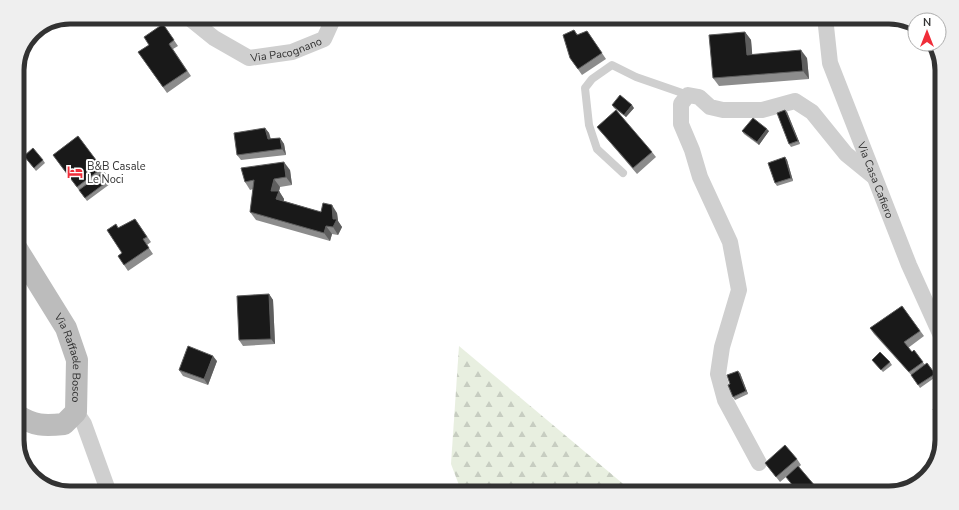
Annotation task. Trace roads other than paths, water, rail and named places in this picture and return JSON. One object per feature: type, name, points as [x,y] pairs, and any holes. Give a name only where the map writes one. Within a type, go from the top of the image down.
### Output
[{"type":"street","name":"Via Pacognano","points":[[197,24],[214,38],[249,58],[292,52],[324,39],[331,24]]},
{"type":"street","name":"Via Casa Cafiero","points":[[826,24],[830,63],[909,265],[935,323]]},
{"type":"street","points":[[759,463],[725,400],[718,374],[722,347],[739,290],[730,242],[700,177],[692,150],[681,124],[681,104],[688,95],[700,97],[710,107],[723,110],[762,110],[795,101],[812,112],[846,154],[873,176]]},
{"type":"street","name":"Via Raffaele Bosco","points":[[24,260],[66,328],[77,360],[76,412],[64,424],[50,426],[29,423],[24,420]]},
{"type":"street","points":[[76,412],[84,424],[106,486]]},
{"type":"lane","points":[[623,173],[597,149],[589,125],[584,88],[592,79],[612,65],[636,77],[688,95]]},
{"type":"place","name":"B&B Casale Le Noci","points":[[75,172]]}]
